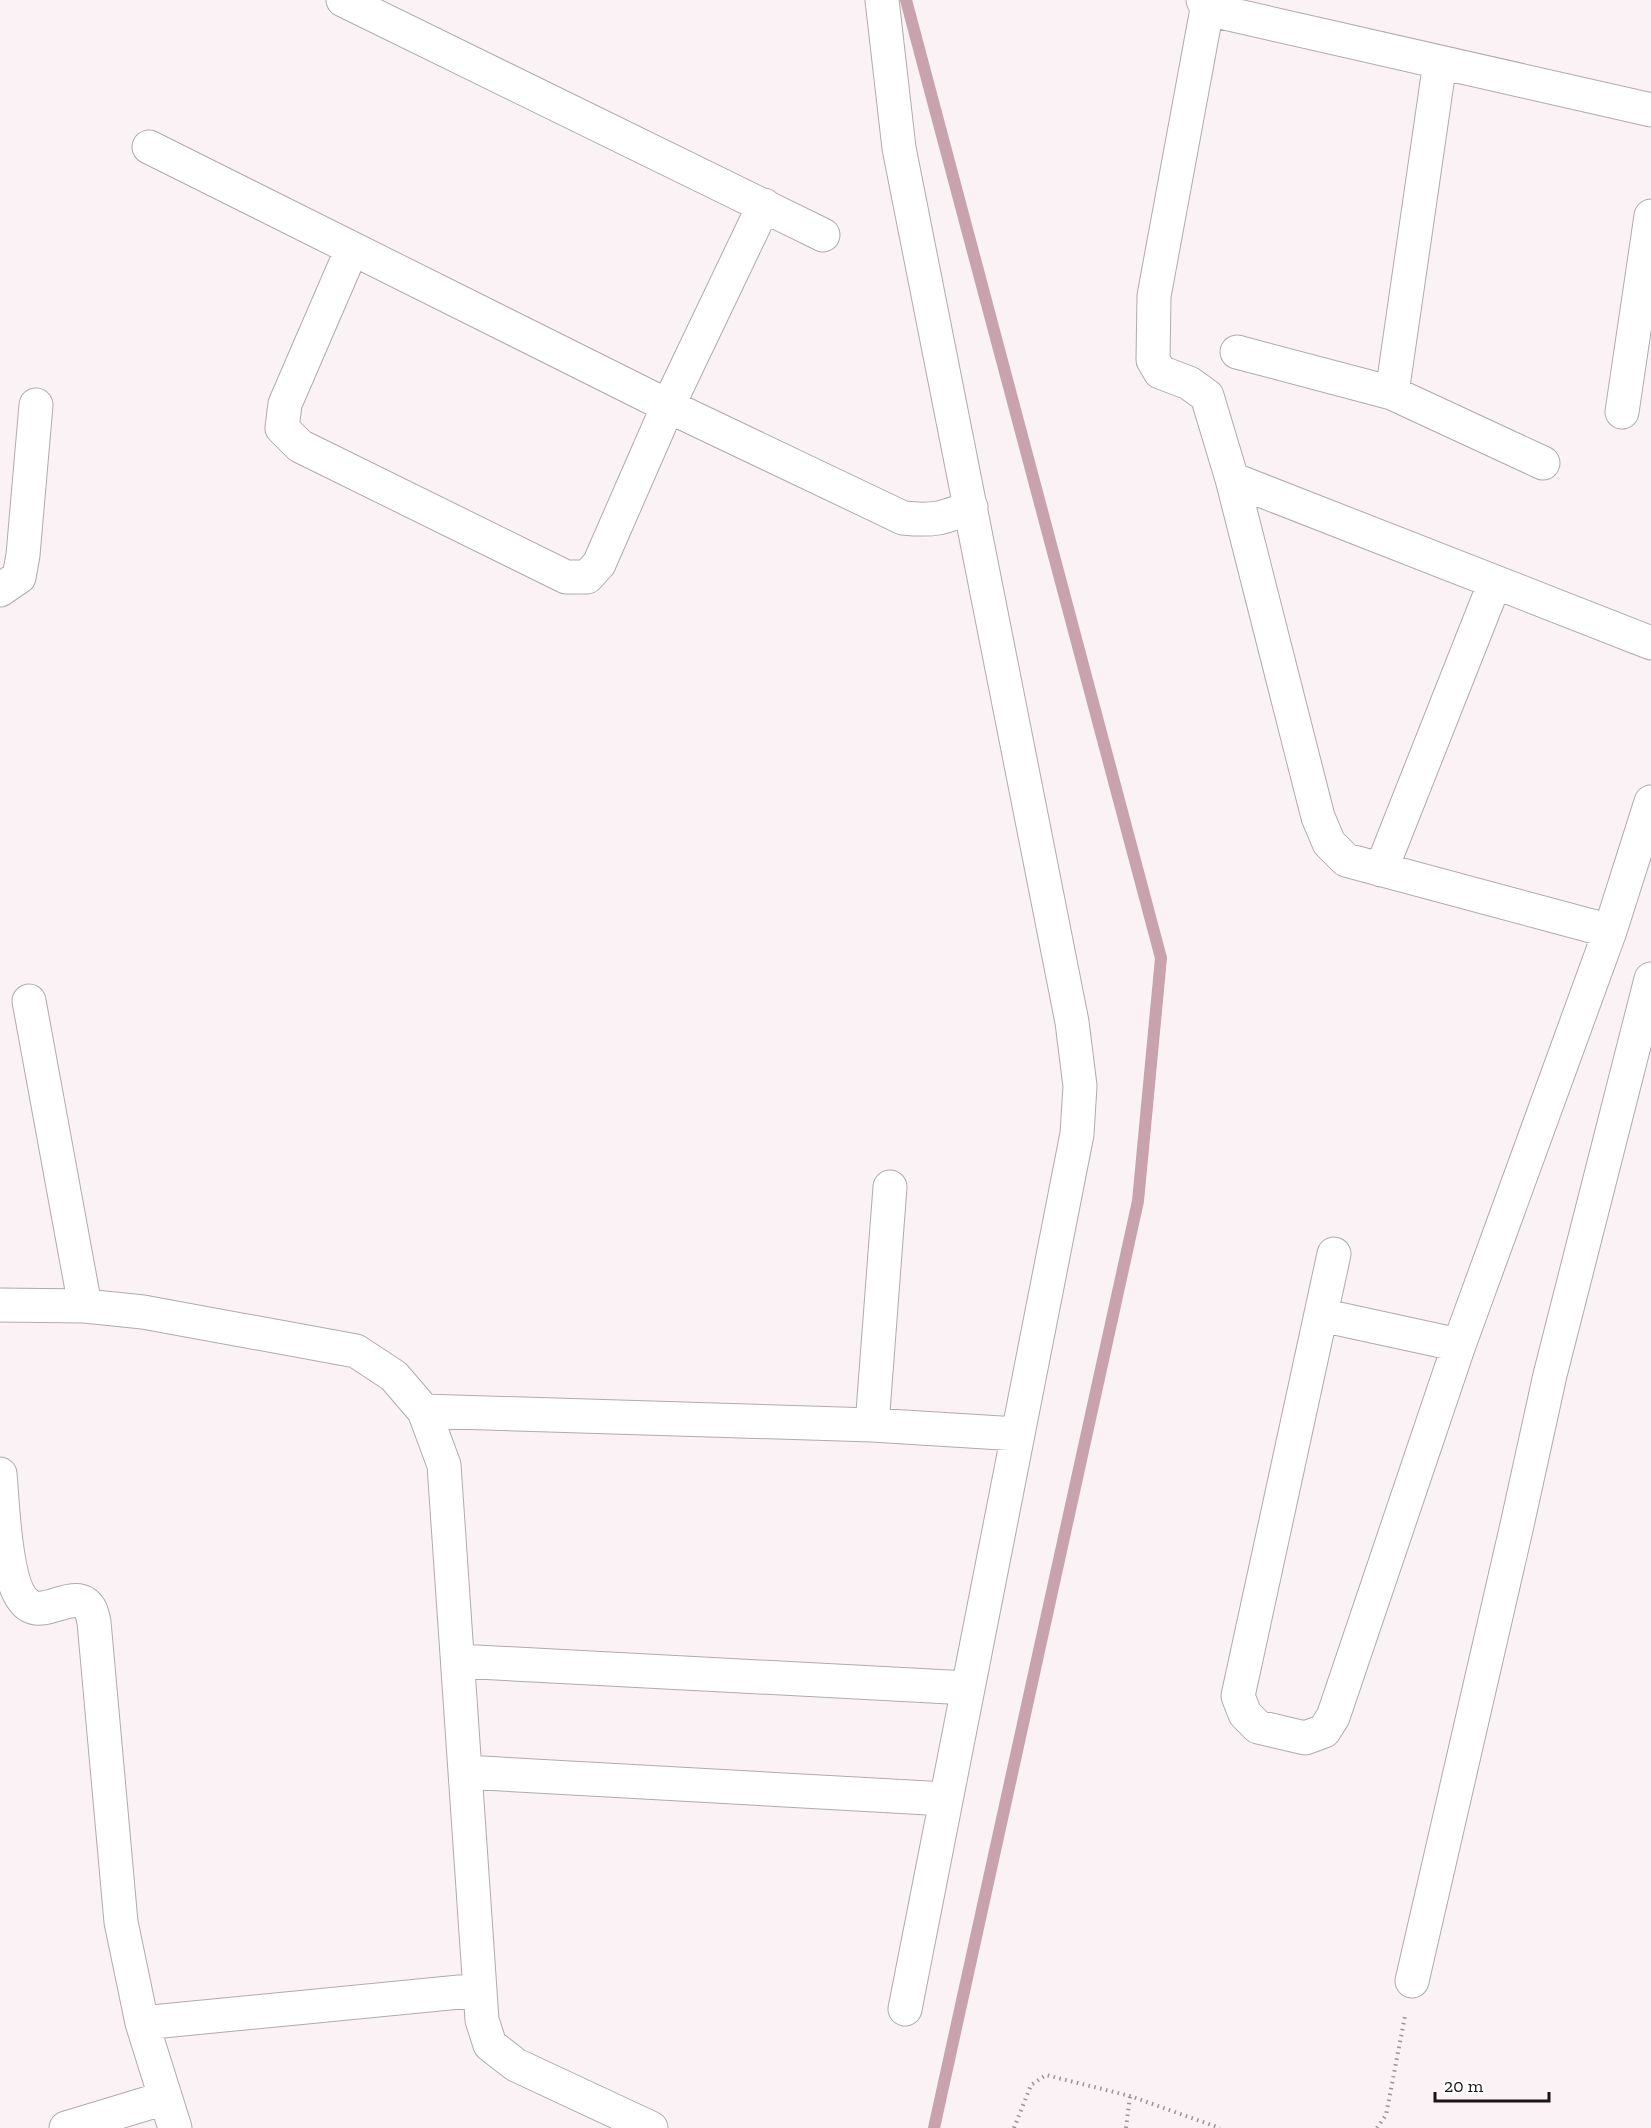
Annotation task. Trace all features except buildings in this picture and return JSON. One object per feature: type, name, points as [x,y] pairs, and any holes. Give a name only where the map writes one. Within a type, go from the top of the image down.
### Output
[{"type":"street","points":[[343,0],[824,235]]},
{"type":"street","points":[[882,0],[899,148],[1072,1022],[1080,1086],[1077,1134],[905,2009]]},
{"type":"street","points":[[1610,932],[1346,860],[1329,843],[1318,817],[1232,479],[1208,396],[1189,383],[1160,372],[1153,360],[1154,296],[1205,5],[1651,110]]},
{"type":"street","points":[[1392,393],[1440,62]]},
{"type":"street","points":[[149,147],[668,406],[903,518],[929,521],[948,517],[971,507]]},
{"type":"street","points":[[352,249],[285,404],[282,428],[300,446],[566,577],[587,577],[599,564],[668,406],[764,205]]},
{"type":"street","points":[[1622,412],[1651,216]]},
{"type":"street","points":[[1237,352],[1392,393],[1543,463]]},
{"type":"street","points":[[0,590],[19,578],[36,405]]},
{"type":"street","points":[[1232,479],[1651,643]]},
{"type":"street","points":[[1381,870],[1495,582]]},
{"type":"street","points":[[1334,1254],[1238,1696],[1245,1714],[1258,1727],[1305,1738],[1324,1731],[1333,1717],[1459,1345],[1610,932],[1651,802]]},
{"type":"street","points":[[1412,1981],[1518,1525],[1550,1375],[1651,979]]},
{"type":"street","points":[[29,1001],[85,1306]]},
{"type":"street","points":[[872,1425],[890,1187]]},
{"type":"street","points":[[0,1305],[85,1306],[143,1312],[356,1351],[394,1376],[424,1411],[444,1465],[482,2020],[490,2045],[516,2065],[651,2128]]},
{"type":"street","points":[[1321,1315],[1459,1345]]},
{"type":"street","points":[[424,1411],[872,1425],[1018,1434]]},
{"type":"street","points":[[0,1474],[7,1549],[11,1573],[19,1593],[30,1606],[44,1608],[68,1601],[80,1601],[90,1608],[94,1622],[121,1922],[142,2023],[170,2113],[66,2128]]},
{"type":"street","points":[[458,1661],[968,1688]]},
{"type":"street","points":[[465,1772],[946,1799]]},
{"type":"street","points":[[142,2023],[480,1990]]},
{"type":"path","points":[[1377,2128],[1386,2115],[1394,2082],[1412,1981]]},
{"type":"path","points":[[1014,2128],[1031,2085],[1046,2074],[1130,2096],[1220,2128]]},
{"type":"path","points":[[1126,2128],[1130,2096]]},
{"type":"waterway","points":[[906,0],[1161,958],[1138,1201],[934,2128]]}]
